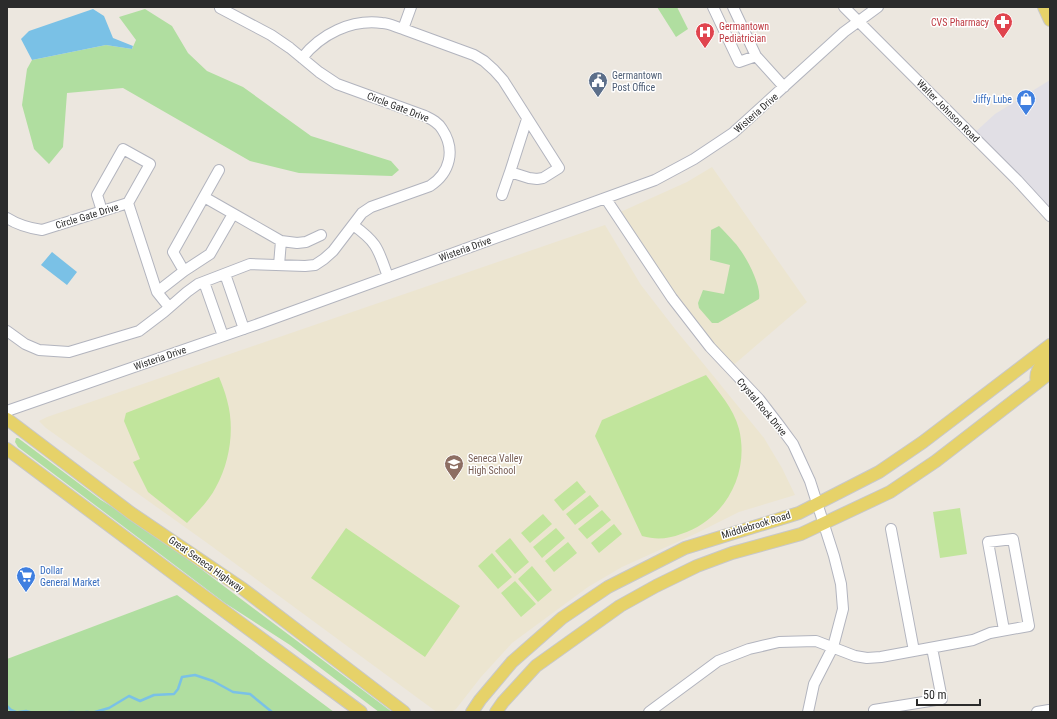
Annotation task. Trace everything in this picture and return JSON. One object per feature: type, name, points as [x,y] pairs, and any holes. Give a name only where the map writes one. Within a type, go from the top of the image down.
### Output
[{"type":"main road","points":[[1044,7],[1050,20]]},
{"type":"main road","name":"Middlebrook Road","points":[[472,712],[480,700],[512,662],[562,618],[608,587],[685,548],[798,512],[817,504],[879,472],[923,442],[1050,345]]},
{"type":"main road","points":[[1037,383],[1035,375],[1050,358]]},
{"type":"main road","name":"Middlebrook Road","points":[[496,712],[503,702],[536,666],[620,606],[697,566],[732,553],[801,534],[890,492],[936,461],[1050,373]]},
{"type":"main road","name":"Great Seneca Highway","points":[[7,419],[131,513],[243,589],[404,712]]},
{"type":"main road","points":[[7,449],[361,712]]},
{"type":"street","name":"Circle Gate Drive","points":[[7,330],[25,344],[39,350],[70,352],[139,331],[198,284],[250,264],[315,265],[332,251],[362,213],[371,207],[430,186],[438,180],[446,170],[450,160],[447,139],[442,128],[434,121],[425,116],[337,84],[271,35],[220,8],[221,7]]},
{"type":"street","points":[[403,29],[411,7]]},
{"type":"street","points":[[756,56],[739,62],[715,10],[732,7],[756,56],[784,87]]},
{"type":"street","name":"Walter Johnson Road","points":[[844,7],[1017,180],[1050,216]]},
{"type":"street","name":"Wisteria Drive","points":[[7,412],[244,329],[655,180],[694,159],[732,133],[844,32],[878,7]]},
{"type":"street","points":[[302,58],[311,47],[323,37],[353,25],[370,22],[384,23],[403,29],[474,55],[484,61],[502,80],[559,168],[543,178],[537,179],[510,172]]},
{"type":"street","points":[[502,195],[528,119]]},
{"type":"street","points":[[102,211],[97,195],[123,149],[150,164],[128,203]]},
{"type":"street","points":[[184,271],[173,252],[219,170]]},
{"type":"street","points":[[204,197],[281,241],[297,243],[306,242],[320,235]]},
{"type":"street","name":"Crystal Rock Drive","points":[[606,199],[672,298],[710,347],[759,399],[793,444],[810,481],[834,556],[841,584],[843,609],[833,647],[814,684],[808,712]]},
{"type":"street","name":"Circle Gate Drive","points":[[7,218],[28,228],[42,230],[128,203],[157,292],[169,308]]},
{"type":"street","points":[[157,292],[184,271],[210,254],[233,214]]},
{"type":"street","points":[[353,225],[374,243],[380,252],[388,277]]},
{"type":"street","points":[[279,265],[281,241]]},
{"type":"street","points":[[225,274],[244,329]]},
{"type":"street","points":[[204,282],[223,336]]},
{"type":"street","points":[[891,529],[914,651]]},
{"type":"street","points":[[649,712],[718,661],[749,649],[779,642],[816,641],[855,656],[867,658],[881,657],[973,640],[990,633],[1029,626],[1013,539],[988,542],[1004,630]]},
{"type":"street","points":[[875,712],[874,710],[942,699],[932,648]]},
{"type":"street","points":[[1037,712],[1049,710],[1050,712]]},
{"type":"shaded area","points":[[1050,80],[1050,216],[972,135],[995,114]]},
{"type":"shaded area","points":[[712,167],[807,302],[730,368],[616,214],[687,182]]},
{"type":"shaded area","name":"Seneca Valley High School","points":[[605,225],[641,285],[764,438],[782,468],[795,495],[739,512],[622,567],[588,587],[512,643],[481,677],[456,709],[451,712],[437,712],[434,710],[210,545],[46,428],[39,421],[47,417]]},
{"type":"green space","points":[[657,7],[677,7],[688,29],[676,37]]},
{"type":"green space","points":[[145,9],[172,26],[188,53],[207,71],[243,87],[311,136],[391,161],[399,170],[392,176],[299,173],[250,161],[123,88],[67,93],[63,147],[49,164],[34,149],[22,105],[27,69],[32,60],[106,45],[132,49],[136,40],[119,17]]},
{"type":"green space","points":[[719,226],[738,247],[747,261],[758,286],[759,299],[718,323],[712,323],[699,308],[698,303],[703,290],[724,294],[730,265],[710,260],[711,230]]},
{"type":"green space","points":[[706,375],[729,407],[739,429],[741,462],[737,478],[731,493],[722,506],[710,518],[697,527],[667,538],[642,536],[595,436],[602,420]]},
{"type":"green space","points":[[219,377],[225,394],[231,422],[228,456],[221,477],[210,497],[187,523],[148,492],[133,462],[140,459],[124,421],[126,413]]},
{"type":"green space","points":[[16,438],[101,500],[149,530],[392,712],[379,712],[290,645],[225,603],[18,447],[15,442]]},
{"type":"green space","points":[[577,481],[586,492],[563,511],[554,500]]},
{"type":"green space","points":[[590,495],[599,506],[575,525],[566,514]]},
{"type":"green space","points":[[960,508],[967,554],[940,558],[933,512]]},
{"type":"green space","points":[[602,510],[611,520],[587,539],[578,529]]},
{"type":"green space","points":[[543,514],[552,524],[530,543],[521,533]]},
{"type":"green space","points":[[614,524],[622,534],[599,553],[591,543]]},
{"type":"green space","points":[[346,528],[460,606],[425,657],[311,578]]},
{"type":"green space","points":[[556,528],[565,538],[542,558],[533,547]]},
{"type":"green space","points":[[510,538],[529,562],[515,574],[495,551]]},
{"type":"green space","points":[[568,542],[577,553],[554,572],[545,561]]},
{"type":"green space","points":[[492,553],[512,577],[498,589],[478,566]]},
{"type":"green space","points":[[532,566],[552,590],[538,602],[518,579]]},
{"type":"green space","points":[[515,581],[536,604],[521,617],[501,593]]},
{"type":"green space","points":[[177,595],[334,712],[7,712],[7,659]]},
{"type":"water","points":[[93,9],[104,16],[113,38],[133,46],[132,49],[106,45],[32,60],[21,39],[29,31]]},
{"type":"water","points":[[52,252],[77,272],[67,285],[41,265]]},
{"type":"waterway","points":[[95,712],[109,708],[129,696],[140,701],[154,695],[174,694],[178,689],[182,677],[195,675],[213,681],[233,692],[250,694],[272,712]]},
{"type":"waterway","points":[[7,706],[16,712]]},
{"type":"waterway","points":[[19,712],[30,712]]},
{"type":"waterway","points":[[69,712],[74,712]]},
{"type":"place","name":"CVS Pharmacy","points":[[1003,39]]},
{"type":"place","name":"Germantown Pediatrician","points":[[705,49]]},
{"type":"place","name":"Germantown Post Office","points":[[598,98]]},
{"type":"place","name":"Jiffy Lube","points":[[1026,116]]},
{"type":"place","name":"Seneca Valley High School","points":[[454,481]]},
{"type":"place","name":"Dollar General Market","points":[[26,593]]}]
